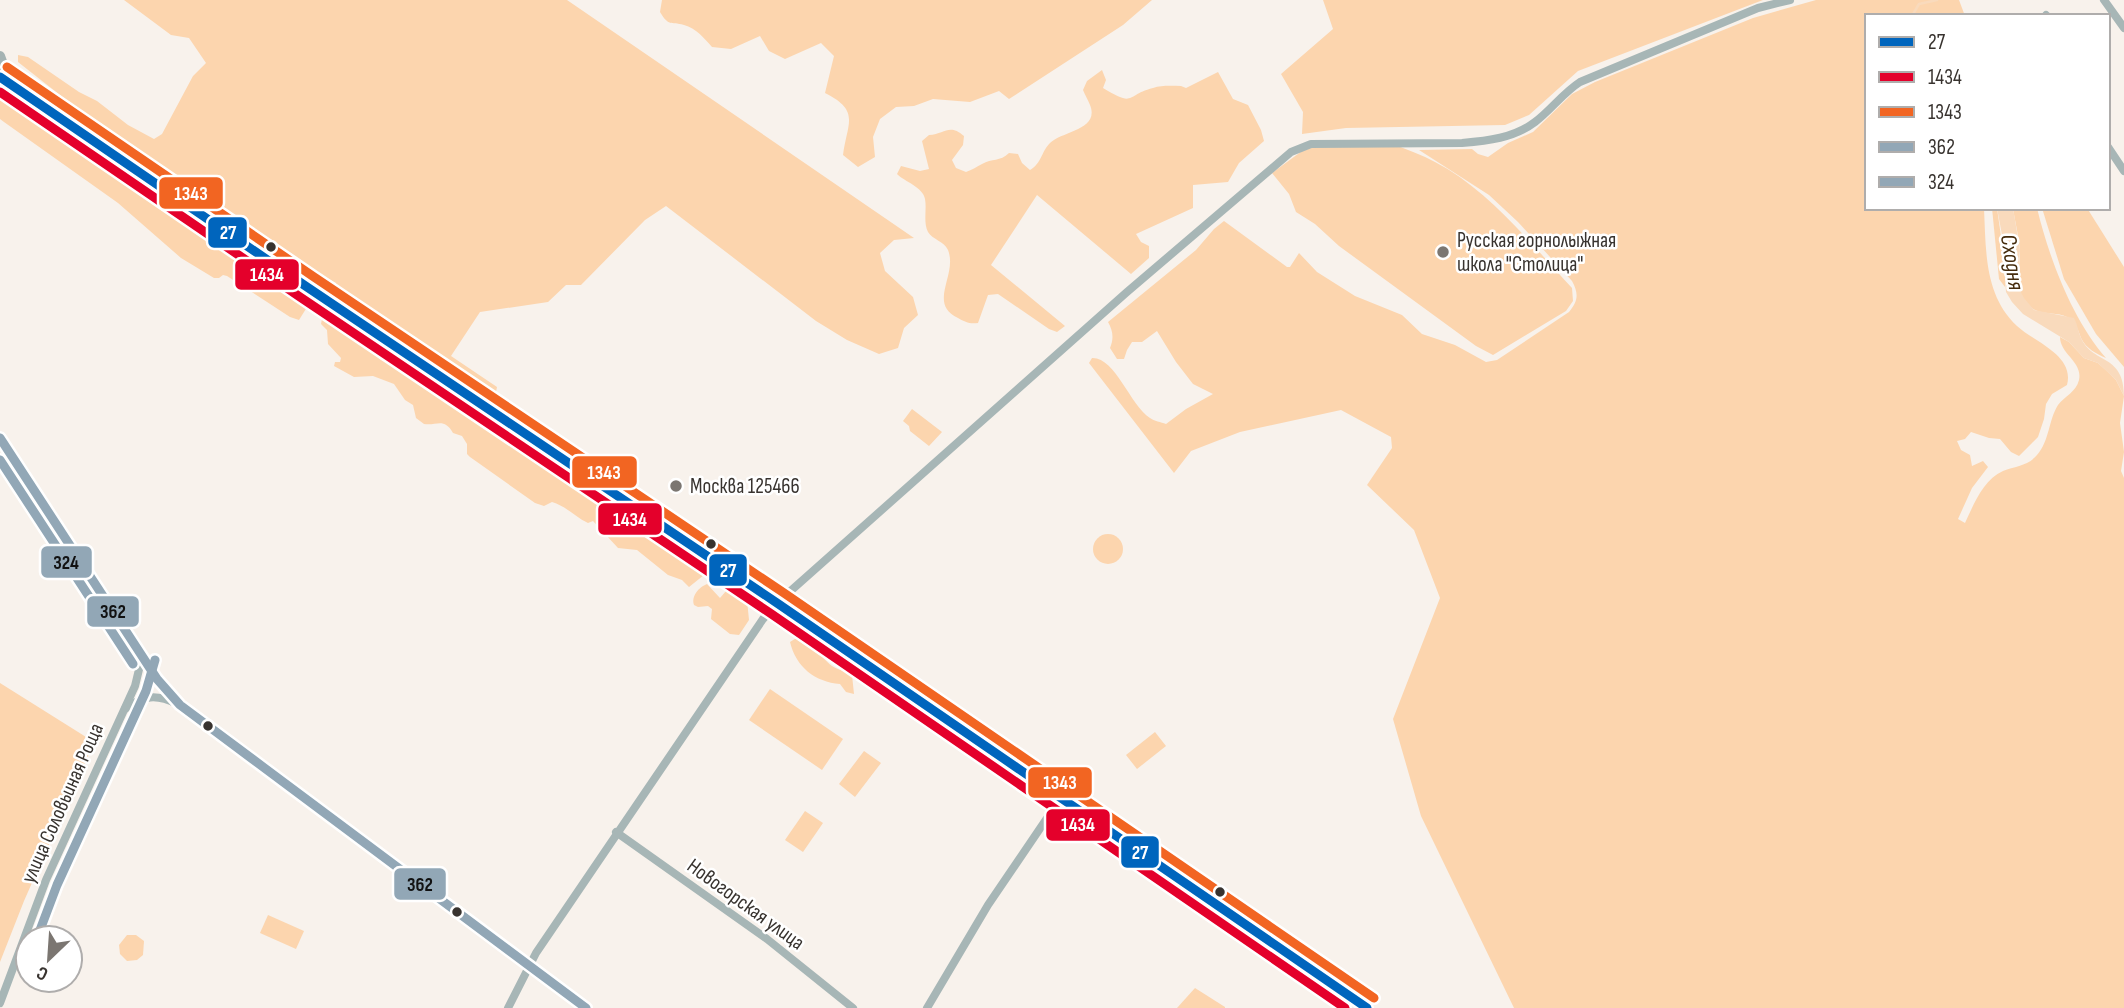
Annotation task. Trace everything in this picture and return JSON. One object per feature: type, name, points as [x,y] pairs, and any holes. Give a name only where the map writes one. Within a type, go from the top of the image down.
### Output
[{"type":"main road","points":[[0,56],[6,73],[41,104]]},
{"type":"main road","points":[[0,77],[333,305],[777,603],[1367,1008]]},
{"type":"main road","points":[[0,438],[142,657],[180,705],[586,1008]]},
{"type":"street","points":[[508,1008],[536,953],[616,832],[755,630],[777,603],[1074,339],[1300,147],[1329,142],[1462,143],[1506,136],[1535,123],[1569,89],[1580,82],[1758,8],[1790,0]]},
{"type":"street","points":[[2104,0],[2124,28]]},
{"type":"street","points":[[2110,150],[2124,171]]},
{"type":"street","name":"улица Соловьиная Роща","points":[[0,1003],[46,880],[135,686],[142,657]]},
{"type":"street","points":[[123,710],[138,699],[147,697],[166,698],[180,705]]},
{"type":"street","points":[[927,1008],[988,905],[1060,799]]},
{"type":"street","name":"Новогорская улица","points":[[616,832],[767,939],[853,1008]]},
{"type":"shaded area","points":[[124,0],[567,0],[914,238],[894,240],[880,253],[885,271],[913,297],[918,315],[904,328],[898,348],[879,354],[847,340],[816,321],[666,206],[645,220],[581,285],[566,285],[548,302],[480,312],[451,356],[497,387],[490,399],[485,398],[336,294],[336,283],[327,278],[318,279],[126,147],[18,62],[18,55],[28,57],[97,101],[128,125],[154,139],[162,134],[193,76],[206,63],[189,38],[171,35]]},
{"type":"shaded area","points":[[662,0],[1152,0],[1123,25],[1009,99],[999,91],[970,102],[933,99],[914,106],[896,107],[880,119],[873,137],[875,157],[858,167],[843,155],[849,126],[848,112],[825,93],[834,56],[821,43],[785,59],[769,51],[760,36],[731,49],[712,47],[692,28],[666,20],[660,12]]},
{"type":"shaded area","points":[[1323,0],[1763,0],[1578,71],[1529,115],[1505,125],[1346,128],[1302,134],[1303,112],[1281,74],[1333,29]]},
{"type":"shaded area","points":[[1816,0],[1959,0],[1964,14],[1865,14],[1865,210],[1984,210],[1989,271],[1998,300],[2017,326],[2059,357],[2068,375],[2067,385],[2052,394],[2046,404],[2038,437],[2019,456],[2011,452],[2000,439],[1971,432],[1965,439],[1957,441],[1961,450],[1970,455],[1972,466],[1983,461],[1988,467],[1972,488],[1958,519],[1965,523],[1980,493],[1996,475],[2030,461],[2037,455],[2047,437],[2058,405],[2078,384],[2078,368],[2061,343],[2060,337],[2069,342],[2084,358],[2098,363],[2109,373],[2124,396],[2120,423],[2124,452],[2121,471],[2124,478],[2124,1008],[1514,1008],[1421,816],[1393,719],[1440,598],[1414,530],[1367,485],[1392,448],[1391,437],[1341,410],[1240,432],[1191,451],[1174,473],[1089,363],[1092,358],[1108,365],[1143,412],[1166,424],[1213,394],[1193,384],[1157,331],[1142,342],[1132,342],[1124,359],[1117,359],[1110,348],[1112,335],[1108,322],[1196,250],[1224,221],[1287,267],[1290,267],[1299,253],[1317,272],[1355,296],[1402,315],[1422,334],[1455,345],[1486,362],[1497,360],[1569,312],[1576,297],[1574,286],[1518,222],[1489,195],[1419,150],[1472,149],[1488,157],[1508,143],[1533,132],[1572,94],[1595,82],[1753,18]]},
{"type":"shaded area","points":[[1102,70],[1106,80],[1103,88],[1126,99],[1160,86],[1186,88],[1218,72],[1233,99],[1248,105],[1264,141],[1239,163],[1228,182],[1193,185],[1193,208],[1136,234],[1141,242],[1149,246],[1149,258],[1131,274],[1037,195],[991,265],[1065,326],[1057,332],[1049,329],[998,294],[988,295],[978,323],[958,318],[949,312],[945,305],[950,259],[948,250],[928,232],[924,195],[897,174],[901,166],[920,171],[929,169],[922,141],[929,135],[954,130],[964,136],[963,145],[952,160],[956,168],[966,172],[1009,153],[1018,154],[1022,163],[1030,170],[1050,143],[1090,120],[1092,113],[1083,90],[1087,81]]},
{"type":"shaded area","points":[[0,87],[307,299],[309,304],[299,320],[290,317],[227,276],[214,278],[181,258],[118,203],[0,119]]},
{"type":"shaded area","name":"Русская горнолыжная школа \"Столица\"","points":[[1395,145],[1430,159],[1455,174],[1508,219],[1572,288],[1573,301],[1566,311],[1493,355],[1476,346],[1296,212],[1289,194],[1272,173],[1302,151],[1314,147]]},
{"type":"shaded area","points":[[1992,210],[1997,210],[2005,265],[2005,287],[1999,279]]},
{"type":"shaded area","points":[[2013,210],[2038,210],[2048,247],[2072,307],[2106,358],[2086,345],[2070,319],[2063,315],[2035,310],[2027,305],[2018,284],[2019,246]]},
{"type":"shaded area","points":[[2043,210],[2088,210],[2124,267],[2124,367],[2096,334],[2064,279]]},
{"type":"shaded area","points":[[326,315],[330,315],[381,360],[413,370],[701,567],[705,570],[704,575],[689,587],[682,580],[668,575],[637,550],[618,548],[593,521],[588,523],[552,502],[544,506],[535,503],[470,457],[462,436],[453,433],[447,425],[424,424],[416,418],[413,405],[405,400],[394,384],[373,376],[354,377],[334,366],[341,358],[328,344],[327,330],[321,324]]},
{"type":"shaded area","points":[[912,409],[942,432],[929,446],[910,431],[903,421]]},
{"type":"shaded area","points":[[1108,534],[1114,535],[1122,543],[1122,555],[1114,563],[1108,564],[1102,563],[1094,555],[1093,549],[1094,543],[1102,535]]},
{"type":"shaded area","points":[[707,584],[720,598],[726,591],[736,592],[747,600],[749,620],[739,635],[730,634],[711,619],[712,609],[708,606],[694,605],[696,592]]},
{"type":"shaded area","points":[[798,637],[812,646],[832,666],[852,675],[854,694],[846,692],[840,684],[822,680],[802,666],[790,642]]},
{"type":"shaded area","points":[[0,683],[94,742],[0,962]]},
{"type":"shaded area","points":[[770,689],[843,739],[822,770],[749,720]]},
{"type":"shaded area","points":[[1155,732],[1166,746],[1137,769],[1126,755]]},
{"type":"shaded area","points":[[864,751],[881,763],[855,797],[839,784]]},
{"type":"shaded area","points":[[805,811],[823,823],[803,852],[785,840]]},
{"type":"shaded area","points":[[268,915],[304,931],[296,949],[260,933]]},
{"type":"shaded area","points":[[127,935],[136,935],[144,941],[143,955],[137,960],[127,961],[120,954],[119,945]]},
{"type":"shaded area","points":[[1195,988],[1225,1007],[1225,1008],[1177,1008]]},
{"type":"water","name":"Сходня","points":[[1997,210],[2013,210],[2020,250],[2017,285],[2024,298],[2034,310],[2074,318],[2087,348],[2108,361],[2119,373],[2124,396],[2116,380],[2098,363],[2084,358],[2069,342],[2023,314],[2012,302],[2006,292]]},
{"type":"waterway","points":[[1913,14],[1919,4],[1937,0]]},
{"type":"transit line","name":"1343","points":[[7,67],[784,593],[1374,998]]},
{"type":"transit line","name":"27","points":[[0,77],[777,603],[1367,1008]]},
{"type":"transit line","name":"1434","points":[[0,92],[770,613],[1345,1008]]},
{"type":"transit line","name":"362","points":[[0,438],[157,679],[180,705],[586,1008]]},
{"type":"transit line","name":"324","points":[[0,460],[133,664]]},
{"type":"transit line","name":"324","points":[[42,924],[57,885],[146,691],[155,660]]},
{"type":"place","name":"Русская горнолыжная школа \"Столица\"","points":[[1443,252]]},
{"type":"place","name":"Москва 125466","points":[[676,486]]}]
